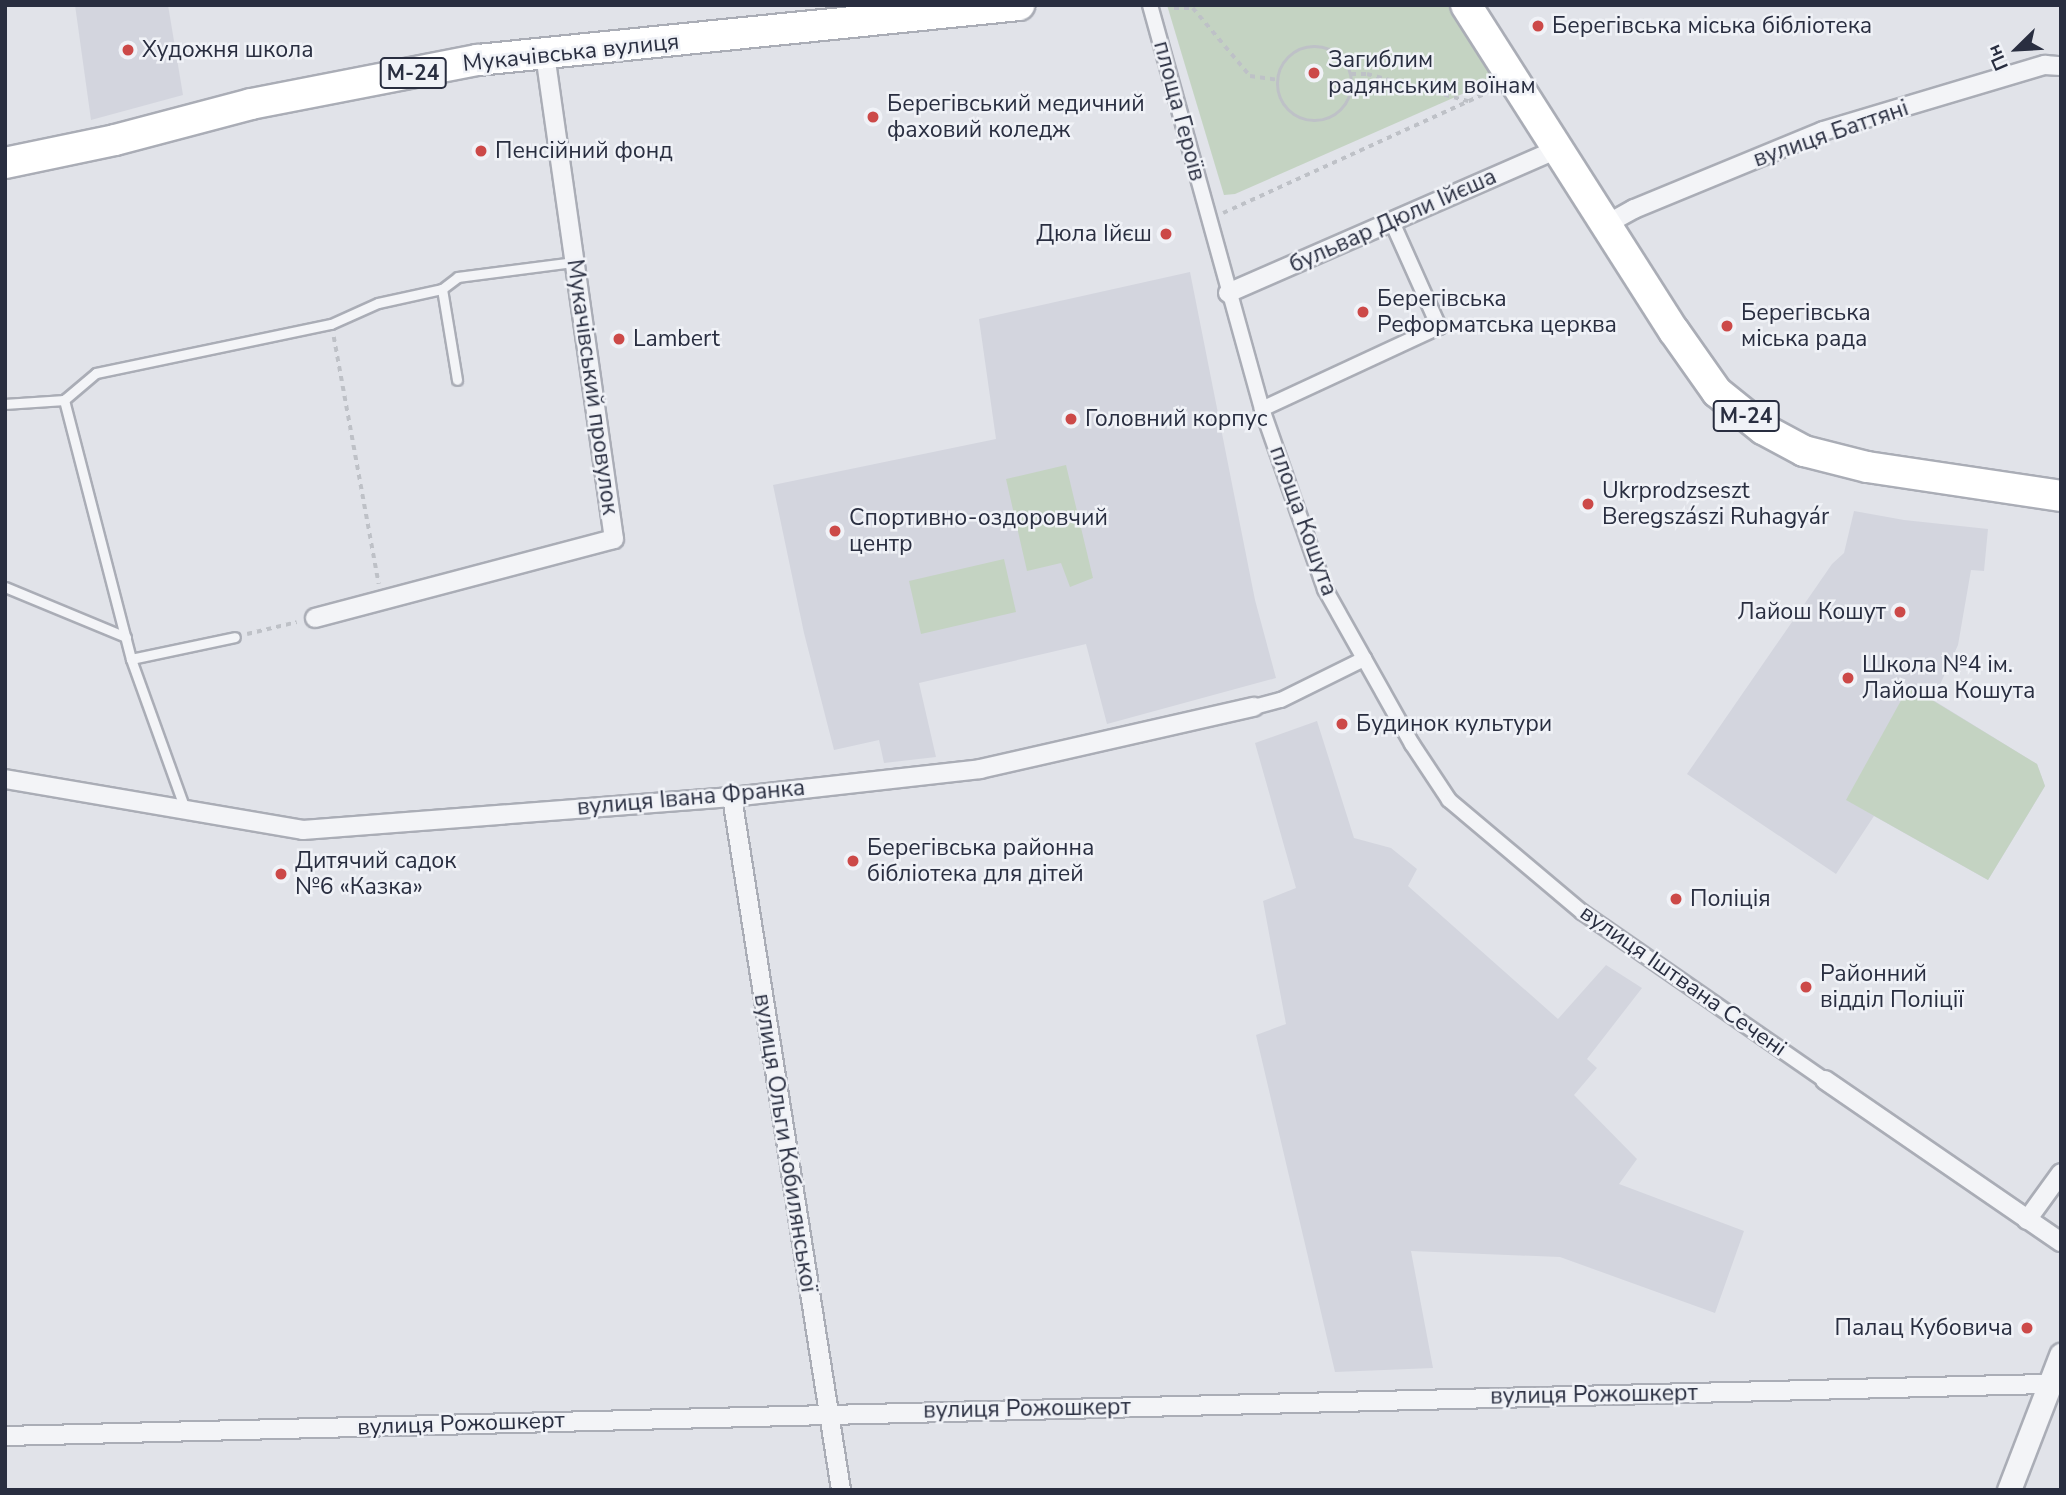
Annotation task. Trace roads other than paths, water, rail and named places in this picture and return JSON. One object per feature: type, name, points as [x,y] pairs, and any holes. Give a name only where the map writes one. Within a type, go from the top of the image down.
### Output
[{"type":"highway","name":"Мукачівська вулиця","points":[[5,163],[115,140],[251,104],[478,60],[1019,5]]},
{"type":"highway","name":"М-24","points":[[1466,5],[1674,331],[1717,392],[1763,429],[1804,451],[1867,467],[2061,496]]},
{"type":"street","name":"площа Героїв","points":[[1150,5],[1207,217]]},
{"type":"street","name":"Мукачівський провулок","points":[[314,618],[614,539],[545,54]]},
{"type":"street","name":"вулиця Баттяні","points":[[1607,224],[1634,209],[1823,131],[2045,65],[2061,66]]},
{"type":"street","name":"бульвар Дюли Ійєша","points":[[1227,293],[1558,149]]},
{"type":"street","name":"площа Кошута","points":[[1207,217],[1262,409],[1325,589],[1364,659]]},
{"type":"street","points":[[1262,409],[1439,327],[1392,222]]},
{"type":"street","name":"вулиця Івана Франка","points":[[5,779],[303,830],[732,797],[980,769],[1281,700],[1364,659]]},
{"type":"street","name":"вулиця Іштвана Сечені","points":[[1364,659],[1412,744],[1449,800],[1582,912],[2061,1242]]},
{"type":"street","name":"вулиця Ольги Кобилянської","points":[[732,797],[841,1490]]},
{"type":"street","points":[[2027,1220],[2061,1172]]},
{"type":"street","points":[[2009,1490],[2061,1354]]},
{"type":"street","name":"вулиця Рожошкерт","points":[[5,1436],[2049,1384]]},
{"type":"lane","points":[[5,404],[64,400],[96,373],[331,324],[378,303],[442,289],[457,277],[574,262]]},
{"type":"lane","points":[[442,289],[457,380]]},
{"type":"lane","points":[[64,400],[131,659],[185,810]]},
{"type":"lane","points":[[5,587],[126,636]]},
{"type":"lane","points":[[131,659],[235,637]]},
{"type":"place","name":"Берегівська міська бібліотека","points":[[1538,26]]},
{"type":"place","name":"Художня школа","points":[[128,50]]},
{"type":"place","name":"Загиблим радянським воїнам","points":[[1314,73]]},
{"type":"place","name":"Берегівський медичний фаховий коледж","points":[[873,117]]},
{"type":"place","name":"Пенсійний фонд","points":[[481,151]]},
{"type":"place","name":"Дюла Ійєш","points":[[1166,234]]},
{"type":"place","name":"Берегівська Реформатська церква","points":[[1363,312]]},
{"type":"place","name":"Берегівська міська рада","points":[[1727,326]]},
{"type":"place","name":"Lambert","points":[[619,339]]},
{"type":"place","name":"Головний корпус","points":[[1071,419]]},
{"type":"place","name":"Ukrprodzseszt Beregszászi Ruhagyár","points":[[1588,504]]},
{"type":"place","name":"Спортивно-оздоровчий центр","points":[[835,531]]},
{"type":"place","name":"Лайош Кошут","points":[[1900,612]]},
{"type":"place","name":"Школа №4 ім. Лайоша Кошута","points":[[1848,678]]},
{"type":"place","name":"Будинок культури","points":[[1342,724]]},
{"type":"place","name":"Берегівська районна бібліотека для дітей","points":[[853,861]]},
{"type":"place","name":"Дитячий садок №6 «Казка»","points":[[281,874]]},
{"type":"place","name":"Поліція","points":[[1676,899]]},
{"type":"place","name":"Районний відділ Поліції","points":[[1806,987]]},
{"type":"place","name":"Палац Кубовича","points":[[2027,1328]]}]
